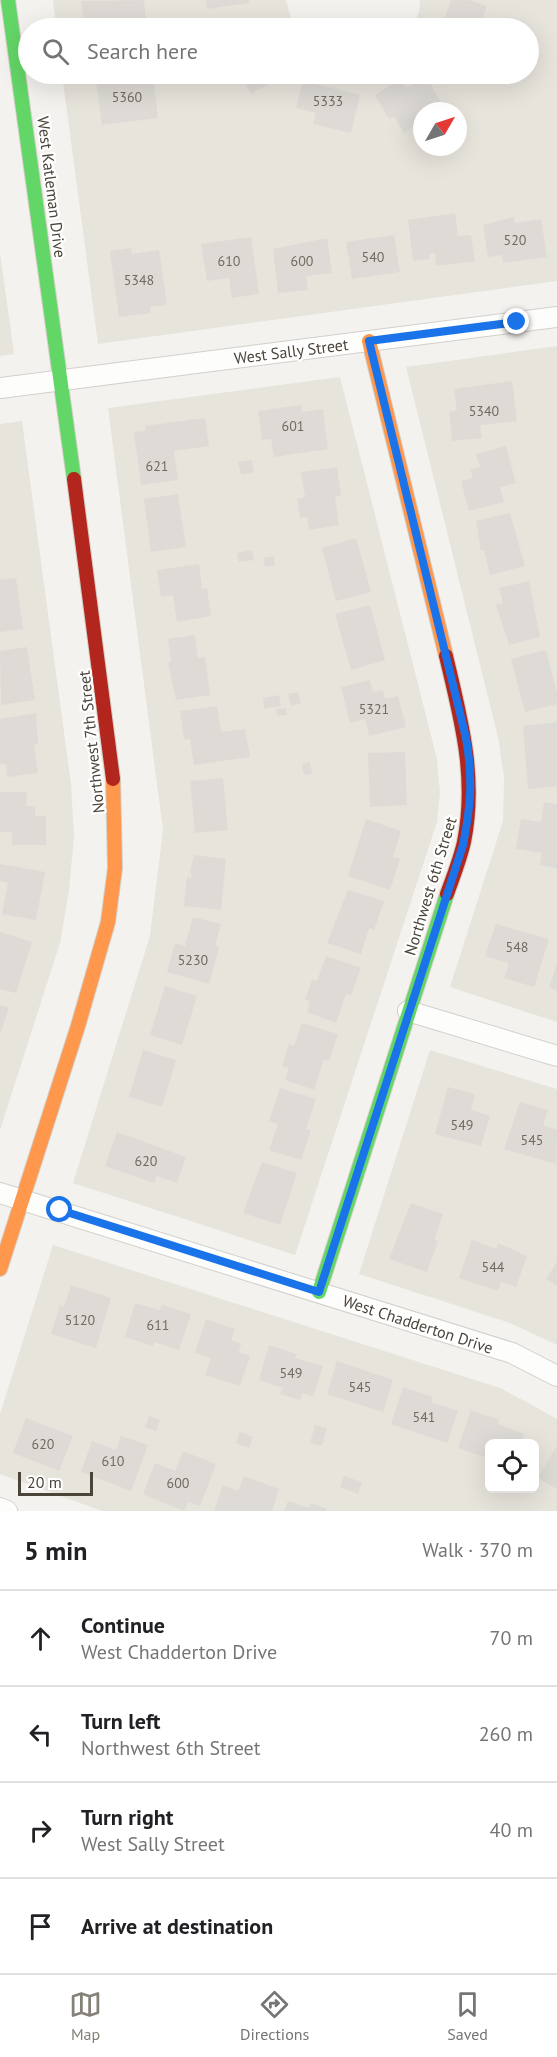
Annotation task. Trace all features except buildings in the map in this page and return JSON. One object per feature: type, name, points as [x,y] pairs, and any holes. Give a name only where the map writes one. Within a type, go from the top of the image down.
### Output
[{"type":"street","name":"West Katleman Drive","points":[[8,0],[18,59]]},
{"type":"street","name":"West Katleman Drive","points":[[21,84],[60,379]]},
{"type":"street","name":"West Sally Street","points":[[0,388],[557,317]]},
{"type":"street","name":"Northwest 6th Street","points":[[319,1292],[463,845],[472,802],[472,773],[466,738],[369,341]]},
{"type":"street","name":"Northwest 7th Street","points":[[0,1269],[78,1026],[108,922],[115,868],[113,768],[60,379]]},
{"type":"street","points":[[408,1011],[557,1056]]},
{"type":"street","name":"West Chadderton Drive","points":[[0,1193],[512,1353],[557,1376]]},
{"type":"street","points":[[0,1508],[7,1511]]},
{"type":"shaded area","points":[[53,0],[286,0],[291,18],[55,18]]},
{"type":"shaded area","points":[[420,0],[557,0],[557,281],[98,344],[63,84],[539,84],[539,18],[416,18]]},
{"type":"shaded area","points":[[0,252],[14,354],[0,356]]},
{"type":"shaded area","points":[[557,346],[557,1022],[450,987],[503,821],[504,777],[498,737],[406,367]]},
{"type":"shaded area","points":[[340,377],[437,759],[440,793],[437,822],[295,1255],[73,1183],[150,936],[163,830],[108,408]]},
{"type":"shaded area","points":[[22,421],[71,784],[74,836],[69,891],[60,943],[0,1130],[0,424]]},
{"type":"shaded area","points":[[430,1050],[557,1089],[557,1345],[510,1323],[359,1274]]},
{"type":"shaded area","points":[[53,1245],[500,1388],[557,1419],[557,1511],[102,1511],[0,1474],[0,1414]]},
{"type":"traffic: fast","points":[[8,0],[18,73]]},
{"type":"traffic: fast","points":[[20,84],[74,479]]},
{"type":"traffic: fast","points":[[319,1292],[447,894]]},
{"type":"traffic: slow","points":[[369,341],[446,656]]},
{"type":"traffic: slow","points":[[0,1269],[78,1026],[108,922],[115,868],[113,779]]},
{"type":"traffic: jam","points":[[74,479],[113,779]]},
{"type":"traffic: jam","points":[[446,656],[466,748],[469,794],[464,842],[447,894]]},
{"type":"route","points":[[60,1210],[319,1292],[463,845],[472,802],[472,773],[466,738],[369,341],[517,322]]}]
